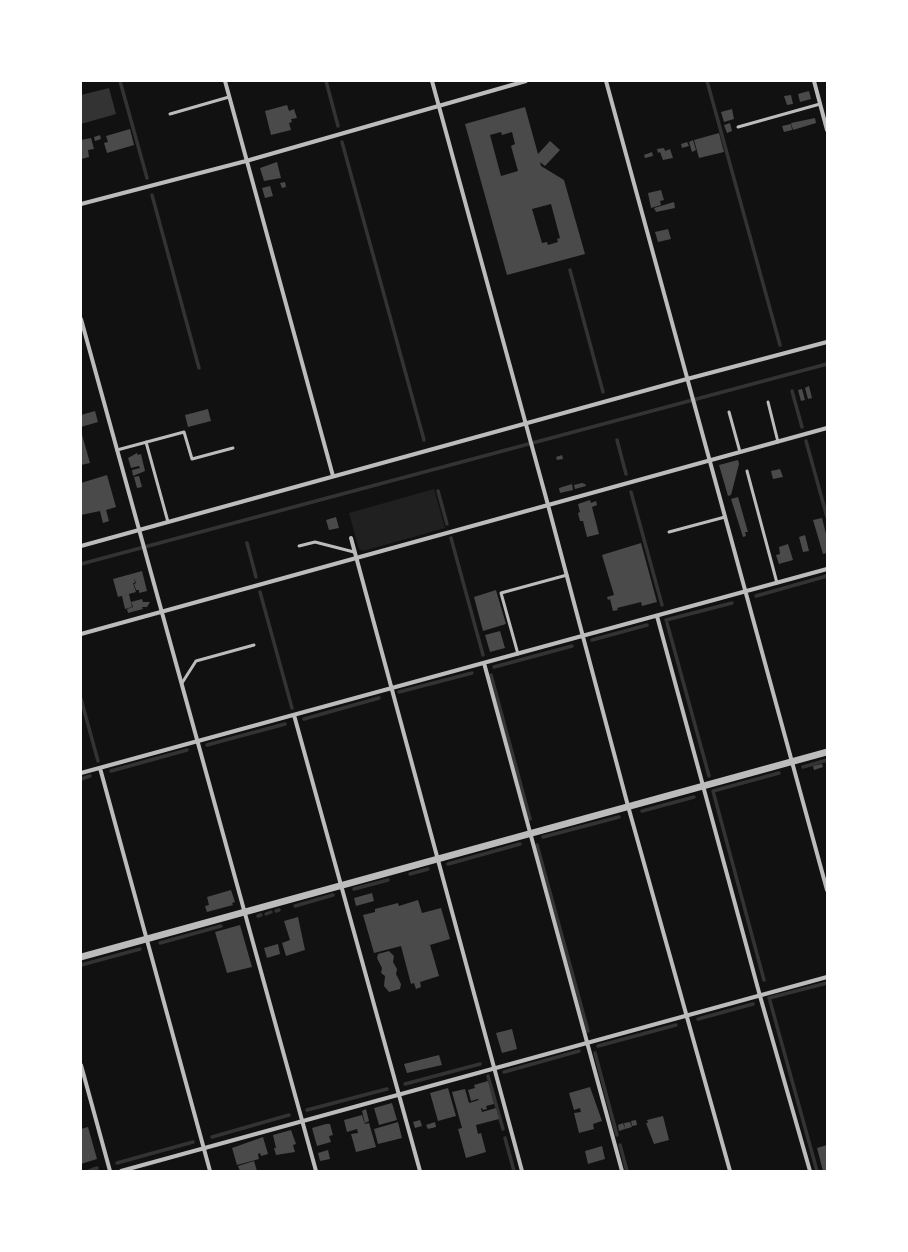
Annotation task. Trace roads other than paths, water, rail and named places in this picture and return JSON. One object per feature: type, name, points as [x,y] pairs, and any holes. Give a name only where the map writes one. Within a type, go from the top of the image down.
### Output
[{"type":"street","points":[[225,81],[333,476]]},
{"type":"street","points":[[432,81],[584,636],[628,806],[730,1171]]},
{"type":"street","points":[[81,204],[246,161],[526,81]]},
{"type":"street","points":[[606,81],[686,379],[827,890]]},
{"type":"street","points":[[814,81],[827,130]]},
{"type":"street","points":[[81,319],[138,530],[163,611],[316,1171]]},
{"type":"street","points":[[81,546],[525,423],[827,342]]},
{"type":"street","points":[[81,634],[827,428]]},
{"type":"street","points":[[350,538],[522,1171]]},
{"type":"street","points":[[81,773],[827,570]]},
{"type":"street","points":[[657,616],[760,996],[810,1171]]},
{"type":"street","points":[[484,663],[622,1171]]},
{"type":"street","points":[[294,715],[400,1094],[420,1171]]},
{"type":"street","points":[[81,957],[827,752]]},
{"type":"street","points":[[100,768],[210,1171]]},
{"type":"street","points":[[121,1171],[827,977]]},
{"type":"street","points":[[81,1065],[110,1171]]},
{"type":"lane","points":[[170,114],[229,97]]},
{"type":"lane","points":[[738,126],[820,104]]},
{"type":"lane","points":[[768,402],[778,442]]},
{"type":"lane","points":[[729,412],[740,452]]},
{"type":"lane","points":[[117,450],[184,432],[192,459],[232,448]]},
{"type":"lane","points":[[146,442],[168,522]]},
{"type":"lane","points":[[747,471],[778,583]]},
{"type":"lane","points":[[669,532],[725,517]]},
{"type":"lane","points":[[299,546],[315,542],[354,552]]},
{"type":"lane","points":[[518,654],[501,593],[567,575]]},
{"type":"lane","points":[[182,683],[196,661],[254,645]]},
{"type":"waterway","points":[[120,81],[147,178]]},
{"type":"waterway","points":[[326,81],[338,126]]},
{"type":"waterway","points":[[707,81],[780,345]]},
{"type":"waterway","points":[[342,142],[424,440]]},
{"type":"waterway","points":[[152,195],[199,368]]},
{"type":"waterway","points":[[570,270],[603,392]]},
{"type":"waterway","points":[[81,564],[827,364]]},
{"type":"waterway","points":[[792,391],[802,427]]},
{"type":"waterway","points":[[617,440],[626,474]]},
{"type":"waterway","points":[[806,441],[827,517]]},
{"type":"waterway","points":[[438,491],[447,524]]},
{"type":"waterway","points":[[631,492],[662,605]]},
{"type":"waterway","points":[[451,538],[483,655]]},
{"type":"waterway","points":[[247,543],[256,577]]},
{"type":"waterway","points":[[756,596],[827,576]]},
{"type":"waterway","points":[[260,592],[292,708]]},
{"type":"waterway","points":[[666,620],[732,603]]},
{"type":"waterway","points":[[667,623],[709,776]]},
{"type":"waterway","points":[[592,640],[647,625]]},
{"type":"waterway","points":[[494,667],[572,646]]},
{"type":"waterway","points":[[399,692],[472,673]]},
{"type":"waterway","points":[[491,675],[530,819]]},
{"type":"waterway","points":[[304,719],[379,698]]},
{"type":"waterway","points":[[81,699],[98,761]]},
{"type":"waterway","points":[[207,745],[285,724]]},
{"type":"waterway","points":[[111,771],[187,750]]},
{"type":"waterway","points":[[803,767],[827,760]]},
{"type":"waterway","points":[[764,980],[713,791],[779,773]]},
{"type":"waterway","points":[[81,779],[90,776]]},
{"type":"waterway","points":[[642,811],[694,797]]},
{"type":"waterway","points":[[543,837],[619,817]]},
{"type":"waterway","points":[[448,864],[520,844]]},
{"type":"waterway","points":[[537,845],[588,1031]]},
{"type":"waterway","points":[[410,874],[428,869]]},
{"type":"waterway","points":[[354,889],[388,880]]},
{"type":"waterway","points":[[295,906],[333,895]]},
{"type":"waterway","points":[[266,914],[271,912]]},
{"type":"waterway","points":[[160,943],[221,926]]},
{"type":"waterway","points":[[81,965],[140,949]]},
{"type":"waterway","points":[[769,998],[827,983]]},
{"type":"waterway","points":[[770,1001],[817,1171]]},
{"type":"waterway","points":[[698,1019],[753,1004]]},
{"type":"waterway","points":[[598,1046],[676,1025]]},
{"type":"waterway","points":[[504,1072],[579,1051]]},
{"type":"waterway","points":[[595,1053],[617,1135]]},
{"type":"waterway","points":[[405,1084],[480,1064]]},
{"type":"waterway","points":[[488,1076],[503,1129]]},
{"type":"waterway","points":[[307,1110],[387,1089]]},
{"type":"waterway","points":[[212,1137],[289,1115]]},
{"type":"waterway","points":[[505,1138],[514,1171]]},
{"type":"waterway","points":[[117,1163],[193,1142]]},
{"type":"waterway","points":[[620,1145],[627,1171]]},
{"type":"waterway","points":[[89,1171],[97,1168]]}]
